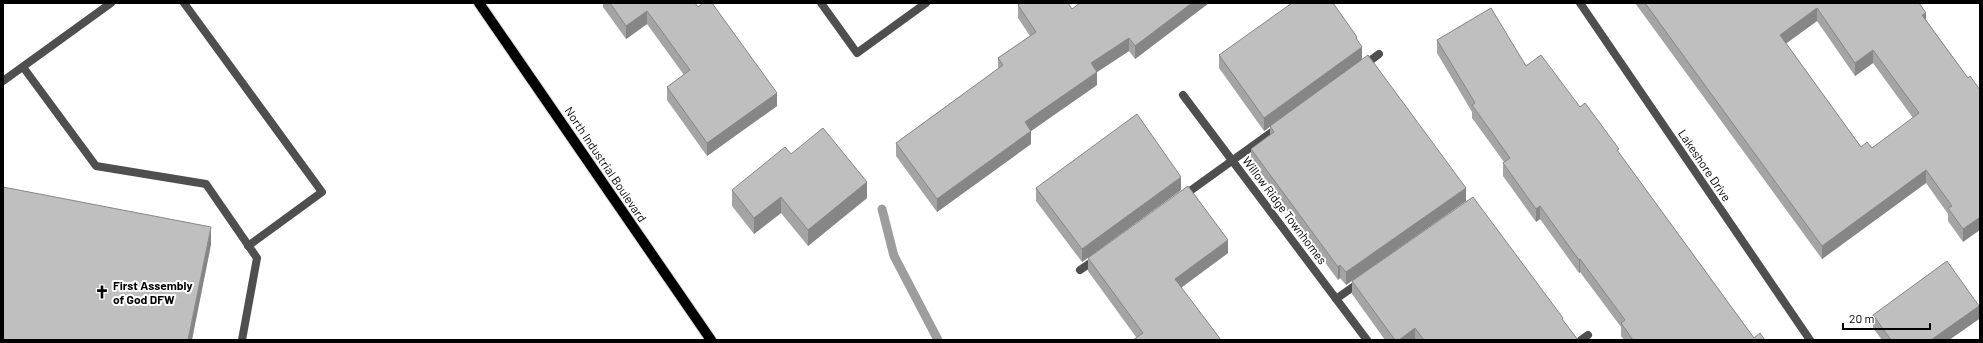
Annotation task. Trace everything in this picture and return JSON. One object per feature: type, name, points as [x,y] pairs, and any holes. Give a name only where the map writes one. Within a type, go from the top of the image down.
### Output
[{"type":"main road","name":"North Industrial Boulevard","points":[[480,3],[711,340]]},
{"type":"street","points":[[3,81],[111,3]]},
{"type":"street","points":[[184,3],[322,192],[248,246]]},
{"type":"street","points":[[821,3],[856,53],[926,3]]},
{"type":"street","name":"Lakeshore Drive","points":[[1580,3],[1810,340]]},
{"type":"street","points":[[1354,72],[1379,54]]},
{"type":"street","points":[[22,66],[96,166],[206,184],[257,258],[242,340]]},
{"type":"street","name":"Willow Ridge Townhomes","points":[[1183,94],[1367,340]]},
{"type":"street","points":[[1176,202],[1284,124]]},
{"type":"street","points":[[1080,270],[1106,252]]},
{"type":"street","points":[[1336,299],[1368,277]]},
{"type":"building","points":[[610,3],[695,3],[698,7],[703,3],[712,3],[777,93],[707,143],[667,87],[690,70],[647,11],[626,26]]},
{"type":"building","points":[[1021,3],[1068,3],[1072,9],[1080,3],[1192,3],[1135,46],[1129,38],[1091,63],[1097,72],[1025,122],[1031,131],[937,199],[896,143],[1003,65],[998,58],[1036,32],[1018,5]]},
{"type":"building","points":[[1292,3],[1333,3],[1357,37],[1356,38],[1362,47],[1264,118],[1219,55]]},
{"type":"building","points":[[1645,3],[1919,3],[1926,13],[1922,15],[1968,78],[1970,76],[1980,90],[1980,217],[1963,229],[1948,208],[1952,206],[1926,170],[1822,246]],"holes":[[[1817,8],[1855,63],[1873,50],[1919,113],[1872,148],[1867,142],[1861,147],[1780,35]]]},
{"type":"building","points":[[1491,8],[1526,66],[1541,55],[1580,107],[1585,103],[1619,149],[1617,150],[1754,338],[1760,333],[1765,340],[1633,340],[1621,323],[1625,320],[1540,206],[1536,209],[1503,163],[1510,158],[1472,105],[1475,103],[1437,40]]},
{"type":"building","points":[[1368,55],[1466,188],[1346,272],[1340,265],[1338,267],[1251,149],[1274,132],[1270,126]]},
{"type":"building","points":[[1137,114],[1181,177],[1082,249],[1036,188]]},
{"type":"building","points":[[823,128],[867,182],[808,230],[781,197],[754,218],[732,190],[785,147],[791,154]]},
{"type":"building","points":[[1188,186],[1228,240],[1175,279],[1221,340],[1133,340],[1143,333],[1088,258]]},
{"type":"building","name":"First Assembly of God DFW","points":[[3,187],[211,227],[188,340],[3,340]]},
{"type":"building","points":[[1473,197],[1578,340],[1424,340],[1415,328],[1399,340],[1395,340],[1352,281]]},
{"type":"building","points":[[1947,261],[1979,306],[1931,340],[1891,340],[1873,315]]},
{"type":"waterway","points":[[882,209],[894,256],[938,340]]},
{"type":"place","name":"First Assembly of God DFW","points":[[102,292]]}]
